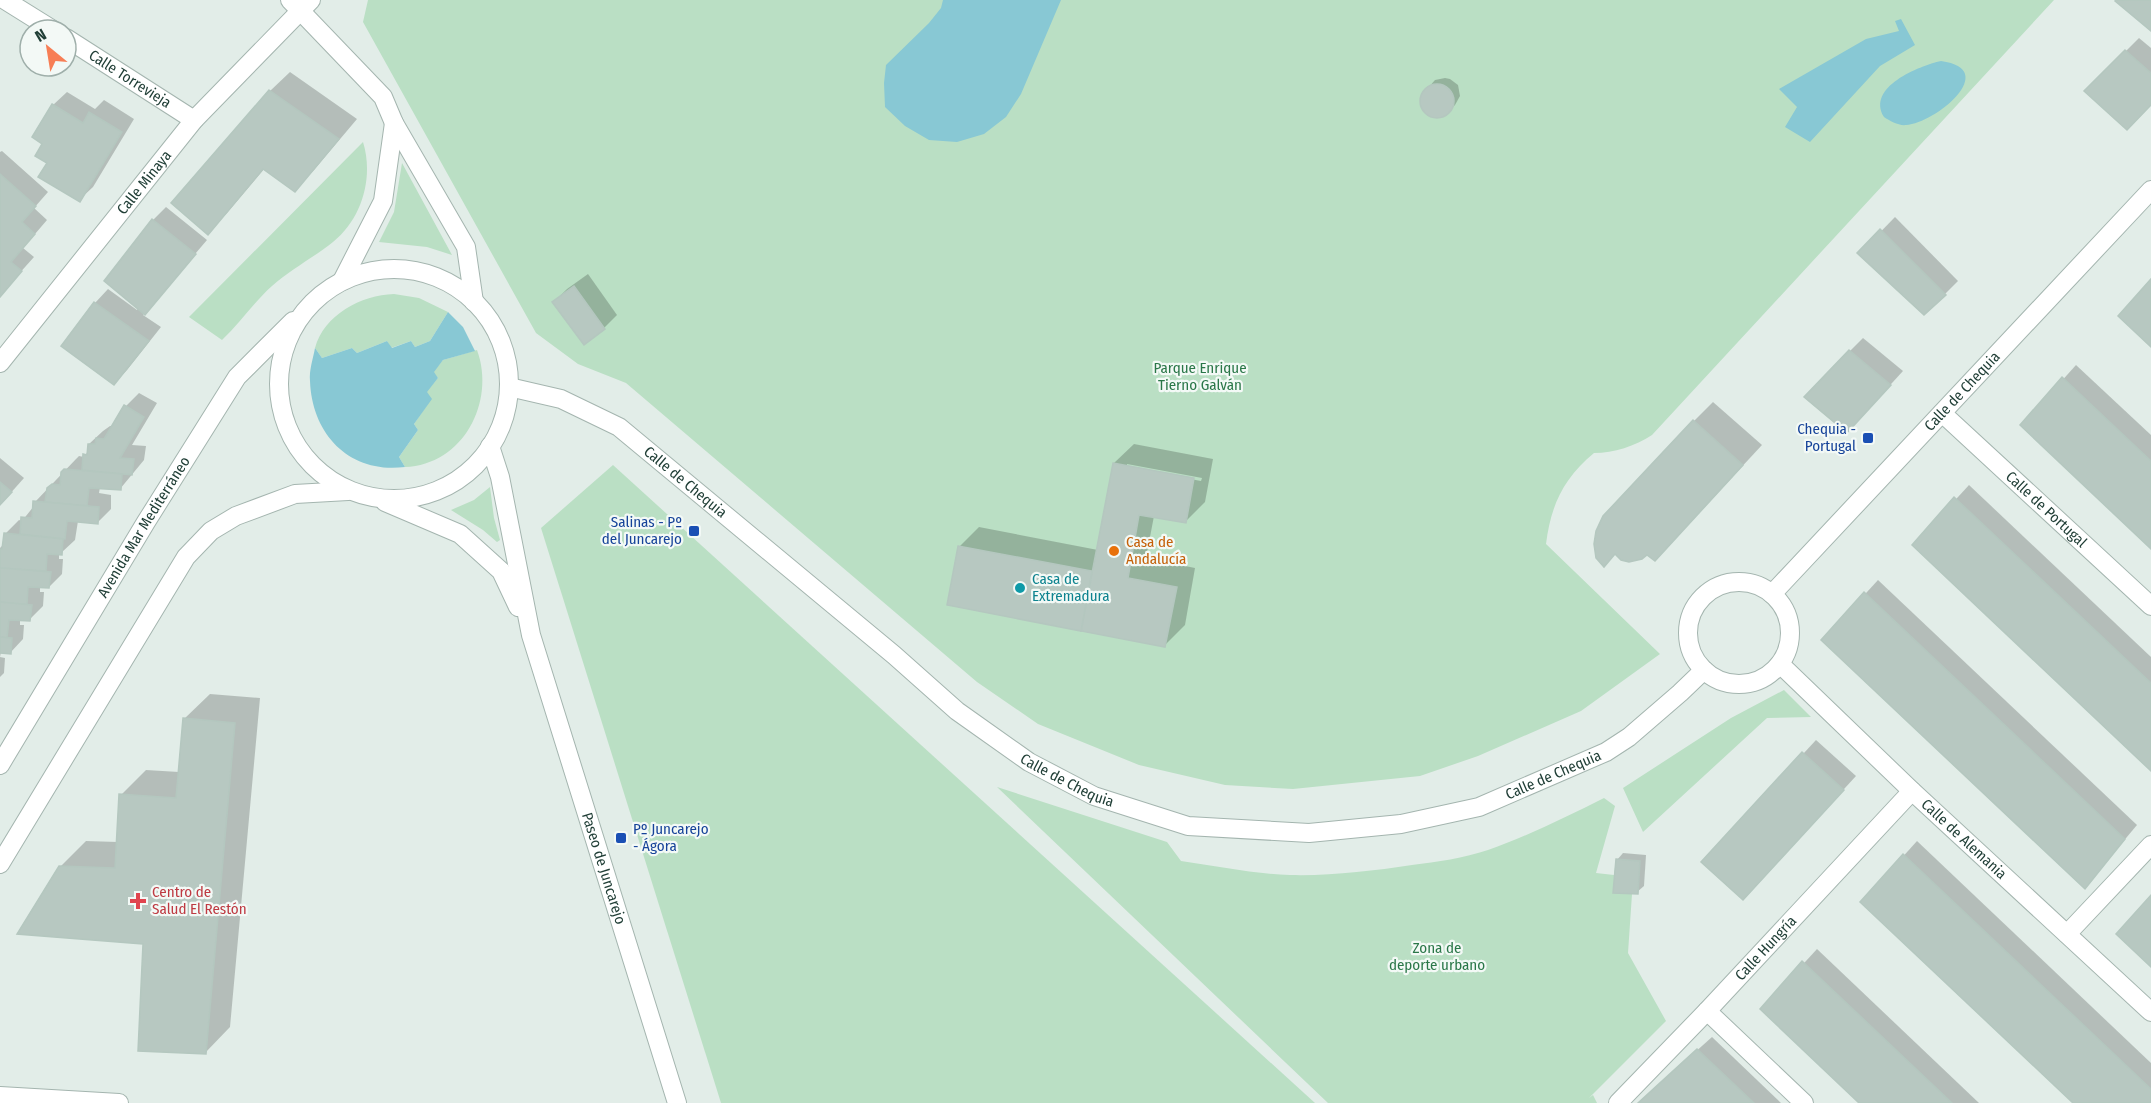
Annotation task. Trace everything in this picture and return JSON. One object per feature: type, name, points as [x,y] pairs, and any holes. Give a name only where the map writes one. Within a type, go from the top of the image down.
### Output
[{"type":"street","points":[[5,0],[34,18]]},
{"type":"street","points":[[300,4],[383,97],[394,123],[466,247],[474,302]]},
{"type":"street","name":"Calle Minaya","points":[[0,363],[194,120],[300,4]]},
{"type":"street","name":"Calle Torrevieja","points":[[78,46],[194,120]]},
{"type":"street","points":[[342,281],[384,201],[394,123]]},
{"type":"street","name":"Calle de Chequia","points":[[1772,594],[2151,190]]},
{"type":"street","points":[[0,864],[186,557],[211,531],[236,516],[295,494],[348,491],[375,498],[410,499],[445,488],[474,467],[490,446],[505,414],[509,387],[504,349],[486,316],[474,302],[445,281],[411,270],[376,271],[342,281],[309,306],[289,336],[278,372],[280,409],[294,443],[317,471],[348,491]]},
{"type":"street","name":"Avenida Mar Mediterráneo","points":[[0,765],[140,532],[237,377],[309,306]]},
{"type":"street","name":"Calle de Chequia","points":[[509,387],[561,399],[619,427],[894,655],[957,711],[1029,762],[1094,796],[1188,826],[1309,833],[1401,824],[1479,807],[1606,752],[1629,737],[1704,670]]},
{"type":"street","name":"Calle de Portugal","points":[[1942,413],[2151,606]]},
{"type":"street","name":"Paseo de Juncarejo","points":[[490,446],[500,477],[531,634],[677,1103]]},
{"type":"street","name":"Paseo de Juncarejo","points":[[375,498],[460,534],[501,571],[531,634]]},
{"type":"street","points":[[1740,582],[1758,585],[1772,594],[1782,605],[1789,620],[1790,635],[1787,650],[1780,664],[1767,676],[1751,682],[1734,684],[1718,680],[1704,670],[1693,656],[1688,639],[1689,622],[1695,606],[1708,593],[1723,585],[1740,582]]},
{"type":"street","name":"Calle de Alemania","points":[[1780,664],[1912,791],[2151,1012]]},
{"type":"street","name":"Calle Hungría","points":[[1618,1103],[1912,791]]},
{"type":"street","points":[[2067,934],[2151,845]]},
{"type":"street","points":[[1707,1011],[1804,1103]]},
{"type":"street","points":[[0,1096],[119,1103]]},
{"type":"green space","name":"Parque Enrique Tierno Galván","points":[[368,0],[2054,0],[1652,435],[1624,448],[1594,453],[1574,473],[1560,494],[1551,517],[1546,544],[1660,654],[1581,711],[1478,756],[1420,776],[1293,789],[1225,785],[1139,765],[1038,724],[977,682],[626,383],[578,364],[536,333],[363,22]]},
{"type":"green space","points":[[363,142],[366,155],[366,183],[358,209],[343,233],[272,286],[222,340],[189,317]]},
{"type":"green space","points":[[402,163],[452,255],[427,247],[379,242],[394,212]]},
{"type":"green space","points":[[394,294],[419,298],[448,312],[430,341],[415,347],[411,341],[391,348],[387,341],[357,353],[352,348],[322,358],[315,348],[326,326],[335,317],[369,298]]},
{"type":"green space","points":[[477,350],[482,370],[482,390],[478,409],[470,427],[458,443],[443,455],[426,464],[405,467],[399,457],[418,430],[414,424],[431,399],[426,392],[438,378],[433,372],[443,360]]},
{"type":"green space","points":[[613,465],[1315,1103],[721,1103],[541,528]]},
{"type":"green space","points":[[490,487],[494,518],[500,540],[497,542],[483,530],[451,510],[474,500]]},
{"type":"green space","points":[[1784,690],[1811,717],[1767,718],[1643,832],[1623,788],[1731,718]]},
{"type":"green space","name":"Zona de deporte urbano","points":[[997,787],[1167,842],[1181,861],[1290,875],[1367,871],[1470,855],[1518,839],[1604,798],[1615,806],[1596,873],[1614,875],[1616,859],[1640,861],[1638,894],[1632,894],[1628,953],[1666,1021],[1589,1098],[1593,1095],[1597,1103],[1328,1103]]},
{"type":"water","points":[[943,0],[1061,0],[1021,94],[1006,117],[984,134],[957,142],[929,140],[905,126],[885,107],[886,65],[929,23],[941,8]]},
{"type":"water","points":[[1901,19],[1915,45],[1880,66],[1810,142],[1785,127],[1797,107],[1779,89],[1866,39],[1899,31],[1895,21]]},
{"type":"water","points":[[1941,61],[1958,66],[1965,74],[1964,84],[1946,106],[1919,122],[1906,125],[1900,125],[1884,117],[1880,106],[1882,96],[1888,87],[1909,73]]},
{"type":"water","points":[[448,312],[463,327],[475,351],[443,360],[434,372],[438,378],[427,392],[432,399],[414,424],[418,430],[399,457],[405,467],[385,468],[351,457],[326,434],[312,400],[310,381],[315,348],[322,358],[352,348],[357,353],[387,341],[392,348],[411,341],[415,347],[430,341]]},
{"type":"building","points":[[2116,0],[2151,0],[2151,31],[2115,1]]},
{"type":"building","points":[[2125,50],[2151,73],[2151,105],[2127,130],[2084,91]]},
{"type":"building","points":[[1437,84],[1449,89],[1454,101],[1449,113],[1437,118],[1425,113],[1420,101],[1425,89]]},
{"type":"building","points":[[269,90],[339,139],[295,192],[263,169],[208,235],[171,203]]},
{"type":"building","points":[[52,104],[83,123],[89,112],[122,132],[80,202],[38,177],[47,163],[35,156],[42,144],[32,137]]},
{"type":"building","points":[[0,174],[36,206],[22,222],[35,234],[11,262],[22,271],[0,297]]},
{"type":"building","points":[[152,219],[196,254],[145,315],[104,281]]},
{"type":"building","points":[[1880,229],[1946,295],[1924,315],[1857,253]]},
{"type":"building","points":[[2151,279],[2151,347],[2118,316]]},
{"type":"building","points":[[574,286],[605,329],[584,345],[552,302]]},
{"type":"building","points":[[94,302],[149,341],[114,385],[61,346]]},
{"type":"building","points":[[1849,350],[1891,385],[1847,433],[1804,397]]},
{"type":"building","points":[[2062,377],[2151,461],[2151,549],[2020,425]]},
{"type":"building","points":[[124,405],[144,417],[120,458],[134,459],[132,475],[82,470],[83,454],[87,455],[88,444],[95,444],[96,438],[104,439]]},
{"type":"building","points":[[1693,420],[1743,465],[1655,561],[1647,555],[1642,559],[1629,562],[1621,560],[1615,554],[1604,567],[1596,558],[1594,544],[1596,531],[1603,516]]},
{"type":"building","name":"Casa de Andalucía","points":[[1113,463],[1194,478],[1186,523],[1139,515],[1128,578],[1177,587],[1165,647],[1081,631]]},
{"type":"building","points":[[64,469],[122,474],[121,490],[89,488],[87,506],[45,502],[47,488],[52,484],[60,485],[61,472]]},
{"type":"building","points":[[0,482],[12,492],[0,505]]},
{"type":"building","points":[[1954,497],[2151,683],[2151,771],[1912,545]]},
{"type":"building","points":[[33,501],[99,507],[98,524],[67,521],[65,539],[20,534],[21,517],[32,518]]},
{"type":"building","points":[[4,533],[63,539],[62,555],[47,554],[46,571],[0,568],[0,549],[2,549]]},
{"type":"building","name":"Casa de Extremadura","points":[[958,546],[1092,571],[1081,631],[947,605]]},
{"type":"building","points":[[0,568],[51,572],[49,588],[28,587],[27,605],[0,602]]},
{"type":"building","points":[[1864,592],[2125,839],[2085,889],[1821,640]]},
{"type":"building","points":[[0,602],[32,605],[30,621],[9,620],[7,638],[0,637]]},
{"type":"building","points":[[0,637],[12,638],[11,654],[0,653]]},
{"type":"building","points":[[183,718],[235,723],[206,1054],[138,1051],[143,944],[17,934],[59,866],[115,868],[119,794],[176,798]]},
{"type":"building","points":[[1802,752],[1844,790],[1743,900],[1701,862]]},
{"type":"building","points":[[1903,854],[2151,1089],[2151,1103],[2073,1103],[1860,902]]},
{"type":"building","points":[[1616,859],[1640,861],[1638,894],[1613,893]]},
{"type":"building","points":[[2151,895],[2151,967],[2116,934]]},
{"type":"building","points":[[1802,961],[1952,1103],[1859,1103],[1760,1009]]},
{"type":"building","points":[[1697,1049],[1754,1103],[1638,1103]]},
{"type":"place","name":"Chequia - Portugal","points":[[1868,438]]},
{"type":"place","name":"Salinas - Pº del Juncarejo","points":[[694,531]]},
{"type":"place","name":"Casa de Andalucía","points":[[1114,551]]},
{"type":"place","name":"Casa de Extremadura","points":[[1020,588]]},
{"type":"place","name":"Pº Juncarejo - Ágora","points":[[621,838]]},
{"type":"place","name":"Centro de Salud El Restón","points":[[138,901]]}]
